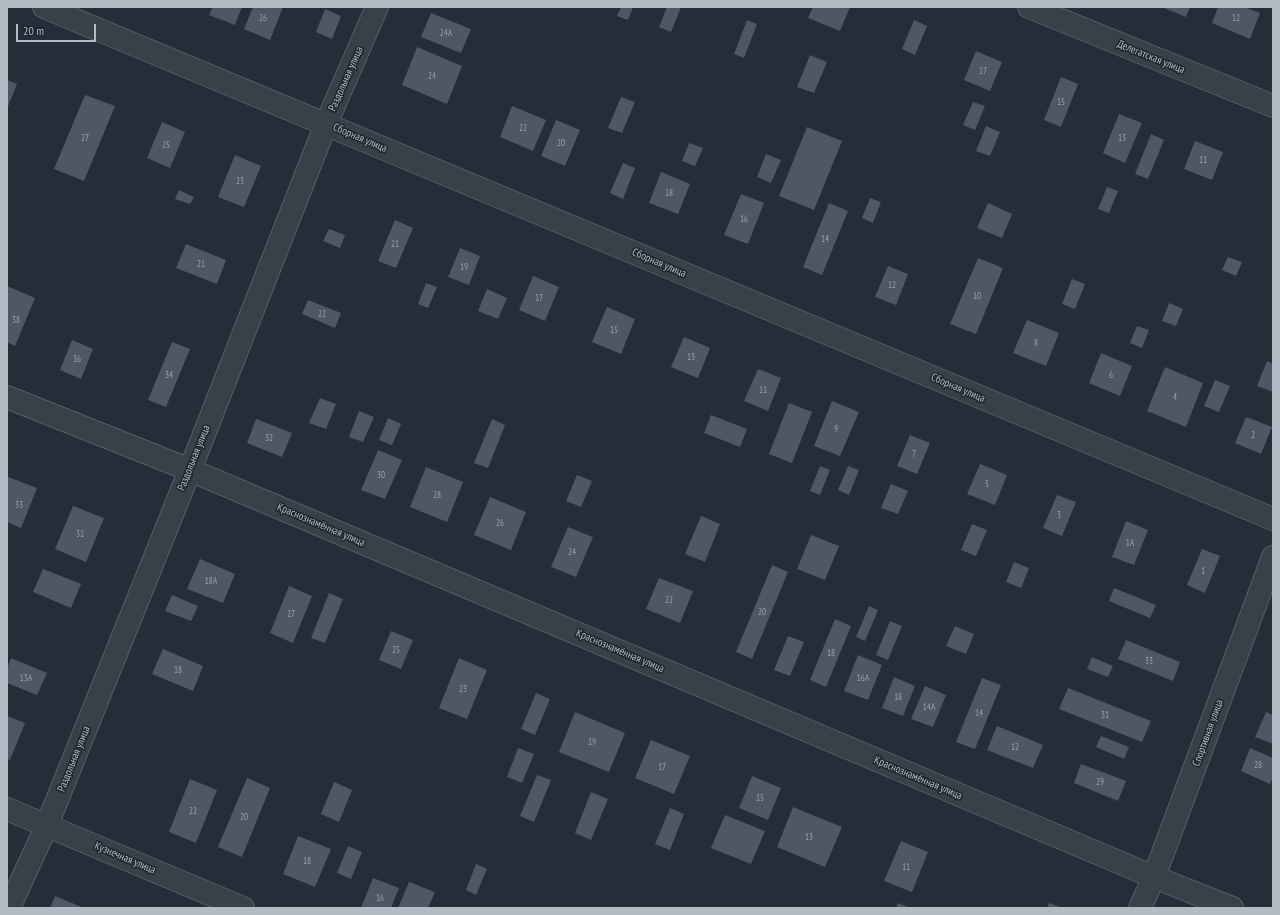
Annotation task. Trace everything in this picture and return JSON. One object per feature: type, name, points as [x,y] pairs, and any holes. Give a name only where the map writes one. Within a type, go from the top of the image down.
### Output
[{"type":"street","name":"Сборная улица","points":[[44,7],[1273,519]]},
{"type":"street","name":"Раздольная улица","points":[[9,908],[47,825],[190,470],[326,124],[377,7]]},
{"type":"street","name":"Делегатская улица","points":[[1029,7],[1273,106]]},
{"type":"street","name":"Краснознамённая улица","points":[[7,397],[190,470],[1154,877],[1232,908]]},
{"type":"street","name":"Спортивная улица","points":[[1140,908],[1154,877],[1273,557]]},
{"type":"street","name":"Кузнечная улица","points":[[7,809],[243,908]]},
{"type":"building","points":[[213,7],[242,7],[235,25],[209,15]]},
{"type":"building","points":[[253,7],[283,7],[270,40],[244,29]]},
{"type":"building","points":[[621,7],[633,7],[628,20],[617,16]]},
{"type":"building","points":[[667,7],[681,7],[671,32],[659,27]]},
{"type":"building","points":[[813,7],[850,7],[840,31],[808,18]]},
{"type":"building","points":[[1190,7],[1186,17],[1164,8]]},
{"type":"building","points":[[1218,7],[1244,7],[1260,13],[1250,39],[1212,23]]},
{"type":"building","points":[[325,9],[341,16],[332,39],[316,32]]},
{"type":"building","points":[[431,13],[471,29],[461,53],[421,37]]},
{"type":"building","points":[[747,20],[757,24],[744,58],[734,54]]},
{"type":"building","points":[[914,20],[927,26],[915,55],[902,49]]},
{"type":"building","points":[[417,47],[462,66],[447,104],[402,85]]},
{"type":"building","points":[[976,51],[1002,62],[990,91],[964,80]]},
{"type":"building","points":[[810,55],[827,62],[814,93],[797,87]]},
{"type":"building","points":[[1061,77],[1078,84],[1061,127],[1044,120]]},
{"type":"building","points":[[7,80],[17,84],[7,109]]},
{"type":"building","points":[[85,95],[115,106],[84,181],[54,169]]},
{"type":"building","points":[[621,97],[635,102],[622,133],[608,128]]},
{"type":"building","points":[[973,102],[985,106],[975,130],[963,125]]},
{"type":"building","points":[[512,106],[546,120],[533,151],[500,137]]},
{"type":"building","points":[[1119,114],[1142,123],[1125,163],[1103,153]]},
{"type":"building","points":[[556,120],[580,130],[565,166],[541,156]]},
{"type":"building","points":[[162,122],[185,132],[170,168],[147,158]]},
{"type":"building","points":[[986,126],[1000,132],[990,156],[976,151]]},
{"type":"building","points":[[807,127],[842,141],[814,210],[779,196]]},
{"type":"building","points":[[1151,134],[1164,140],[1148,179],[1135,174]]},
{"type":"building","points":[[1195,141],[1223,152],[1212,180],[1184,169]]},
{"type":"building","points":[[689,143],[703,148],[695,166],[682,161]]},
{"type":"building","points":[[766,154],[781,160],[771,183],[757,177]]},
{"type":"building","points":[[235,155],[261,166],[244,207],[218,197]]},
{"type":"building","points":[[623,163],[635,168],[623,199],[610,193]]},
{"type":"building","points":[[661,172],[690,184],[678,214],[649,203]]},
{"type":"building","points":[[1107,187],[1118,191],[1109,213],[1098,209]]},
{"type":"building","points":[[179,190],[194,197],[190,204],[175,199]]},
{"type":"building","points":[[741,194],[764,203],[748,244],[724,235]]},
{"type":"building","points":[[870,198],[881,202],[873,223],[862,218]]},
{"type":"building","points":[[829,203],[848,211],[822,275],[803,267]]},
{"type":"building","points":[[988,203],[1012,214],[1002,238],[977,228]]},
{"type":"building","points":[[395,220],[413,228],[396,268],[378,261]]},
{"type":"building","points":[[329,229],[345,235],[340,248],[323,241]]},
{"type":"building","points":[[186,244],[226,260],[217,284],[176,268]]},
{"type":"building","points":[[460,248],[480,256],[469,285],[448,277]]},
{"type":"building","points":[[1228,257],[1242,262],[1236,276],[1222,270]]},
{"type":"building","points":[[978,258],[1003,268],[976,334],[950,324]]},
{"type":"building","points":[[888,266],[908,274],[896,305],[875,297]]},
{"type":"building","points":[[533,276],[559,287],[545,321],[519,310]]},
{"type":"building","points":[[1072,279],[1085,284],[1075,309],[1062,304]]},
{"type":"building","points":[[426,283],[437,287],[428,308],[418,304]]},
{"type":"building","points":[[7,286],[35,298],[15,346],[7,342]]},
{"type":"building","points":[[487,289],[507,298],[498,319],[478,311]]},
{"type":"building","points":[[308,300],[341,313],[335,328],[302,314]]},
{"type":"building","points":[[1169,303],[1183,309],[1176,326],[1162,321]]},
{"type":"building","points":[[607,307],[635,319],[621,354],[592,342]]},
{"type":"building","points":[[1027,320],[1059,333],[1046,366],[1013,353]]},
{"type":"building","points":[[1137,326],[1149,330],[1142,348],[1130,343]]},
{"type":"building","points":[[684,337],[710,348],[698,378],[671,367]]},
{"type":"building","points":[[72,340],[93,349],[81,379],[60,370]]},
{"type":"building","points":[[172,342],[190,349],[166,407],[148,400]]},
{"type":"building","points":[[1101,353],[1132,366],[1120,396],[1089,383]]},
{"type":"building","points":[[1267,361],[1273,364],[1273,392],[1257,386]]},
{"type":"building","points":[[1165,367],[1203,383],[1186,427],[1147,411]]},
{"type":"building","points":[[758,369],[781,378],[768,411],[744,401]]},
{"type":"building","points":[[1215,380],[1230,386],[1219,412],[1204,406]]},
{"type":"building","points":[[320,398],[336,404],[326,429],[309,423]]},
{"type":"building","points":[[832,401],[859,412],[840,456],[814,446]]},
{"type":"building","points":[[789,403],[812,412],[792,463],[769,454]]},
{"type":"building","points":[[359,411],[374,417],[363,442],[349,437]]},
{"type":"building","points":[[711,415],[747,429],[740,447],[704,433]]},
{"type":"building","points":[[1246,417],[1272,427],[1261,454],[1235,443]]},
{"type":"building","points":[[388,418],[401,424],[392,445],[379,440]]},
{"type":"building","points":[[256,419],[292,433],[282,457],[247,443]]},
{"type":"building","points":[[492,419],[505,425],[488,468],[474,463]]},
{"type":"building","points":[[910,435],[930,443],[917,474],[897,466]]},
{"type":"building","points":[[378,450],[402,460],[385,499],[361,490]]},
{"type":"building","points":[[980,464],[1007,475],[995,505],[967,494]]},
{"type":"building","points":[[820,466],[830,470],[820,495],[810,491]]},
{"type":"building","points":[[848,466],[859,470],[849,495],[838,490]]},
{"type":"building","points":[[426,467],[463,482],[447,522],[410,507]]},
{"type":"building","points":[[577,475],[592,481],[581,507],[566,501]]},
{"type":"building","points":[[8,477],[37,488],[21,528],[7,522]]},
{"type":"building","points":[[891,484],[908,491],[898,514],[881,508]]},
{"type":"building","points":[[1057,495],[1076,502],[1062,536],[1043,528]]},
{"type":"building","points":[[490,497],[526,512],[511,550],[474,535]]},
{"type":"building","points":[[73,506],[104,518],[86,562],[55,549]]},
{"type":"building","points":[[701,516],[720,524],[705,562],[685,554]]},
{"type":"building","points":[[1126,521],[1148,530],[1134,565],[1112,557]]},
{"type":"building","points":[[972,524],[987,530],[976,556],[961,550]]},
{"type":"building","points":[[568,527],[593,537],[576,577],[551,567]]},
{"type":"building","points":[[811,535],[839,546],[825,580],[797,569]]},
{"type":"building","points":[[1202,549],[1220,556],[1205,593],[1187,585]]},
{"type":"building","points":[[200,559],[235,574],[223,603],[187,589]]},
{"type":"building","points":[[1014,562],[1029,568],[1021,588],[1006,582]]},
{"type":"building","points":[[772,565],[788,572],[752,659],[736,652]]},
{"type":"building","points":[[43,569],[81,584],[71,608],[33,592]]},
{"type":"building","points":[[659,578],[693,591],[680,623],[646,609]]},
{"type":"building","points":[[289,586],[312,596],[293,643],[270,633]]},
{"type":"building","points":[[1114,588],[1156,605],[1150,618],[1109,601]]},
{"type":"building","points":[[329,593],[343,599],[325,643],[311,638]]},
{"type":"building","points":[[172,595],[198,606],[191,621],[165,611]]},
{"type":"building","points":[[869,606],[878,610],[865,641],[856,637]]},
{"type":"building","points":[[835,619],[851,626],[826,687],[810,680]]},
{"type":"building","points":[[890,621],[902,626],[888,660],[876,655]]},
{"type":"building","points":[[955,626],[974,634],[966,654],[946,646]]},
{"type":"building","points":[[391,631],[413,640],[401,669],[379,660]]},
{"type":"building","points":[[788,636],[804,642],[790,676],[774,670]]},
{"type":"building","points":[[1126,640],[1180,662],[1173,681],[1118,659]]},
{"type":"building","points":[[163,649],[203,666],[193,691],[152,674]]},
{"type":"building","points":[[858,655],[882,665],[868,700],[844,691]]},
{"type":"building","points":[[1092,657],[1113,666],[1108,677],[1087,669]]},
{"type":"building","points":[[11,658],[47,673],[37,695],[7,683],[7,669]]},
{"type":"building","points":[[459,658],[487,670],[467,719],[439,708]]},
{"type":"building","points":[[894,677],[915,686],[903,716],[882,708]]},
{"type":"building","points":[[982,678],[1001,685],[975,749],[956,742]]},
{"type":"building","points":[[925,686],[946,695],[933,727],[911,719]]},
{"type":"building","points":[[1068,688],[1151,721],[1142,742],[1059,709]]},
{"type":"building","points":[[536,693],[550,699],[535,735],[521,729]]},
{"type":"building","points":[[575,712],[625,733],[609,772],[559,752]]},
{"type":"building","points":[[1266,712],[1273,715],[1273,744],[1255,737]]},
{"type":"building","points":[[7,716],[25,723],[10,760],[7,759]]},
{"type":"building","points":[[997,726],[1043,745],[1033,768],[987,750]]},
{"type":"building","points":[[1101,736],[1129,747],[1124,759],[1096,747]]},
{"type":"building","points":[[651,740],[690,756],[674,794],[635,778]]},
{"type":"building","points":[[518,748],[534,754],[522,783],[507,777]]},
{"type":"building","points":[[1250,748],[1273,758],[1273,777],[1270,784],[1241,771]]},
{"type":"building","points":[[1081,764],[1126,781],[1118,801],[1074,783]]},
{"type":"building","points":[[537,775],[551,780],[534,822],[520,816]]},
{"type":"building","points":[[752,776],[781,788],[768,820],[739,808]]},
{"type":"building","points":[[247,778],[270,788],[242,857],[218,847]]},
{"type":"building","points":[[190,779],[217,790],[196,843],[169,832]]},
{"type":"building","points":[[334,782],[352,790],[339,822],[321,814]]},
{"type":"building","points":[[591,792],[608,799],[591,840],[575,833]]},
{"type":"building","points":[[793,807],[842,827],[825,867],[777,847]]},
{"type":"building","points":[[670,808],[684,814],[670,850],[655,844]]},
{"type":"building","points":[[725,815],[765,831],[751,864],[711,848]]},
{"type":"building","points":[[298,836],[331,849],[315,887],[283,874]]},
{"type":"building","points":[[901,841],[928,852],[912,892],[884,881]]},
{"type":"building","points":[[348,846],[362,852],[351,879],[337,873]]},
{"type":"building","points":[[476,864],[487,869],[476,895],[466,890]]},
{"type":"building","points":[[373,878],[399,888],[391,908],[361,908]]},
{"type":"building","points":[[409,882],[435,892],[428,908],[398,908]]},
{"type":"building","points":[[55,896],[84,908],[50,908]]},
{"type":"building","points":[[898,903],[910,908],[896,908]]},
{"type":"building","points":[[1049,903],[1062,908],[1047,908]]}]
